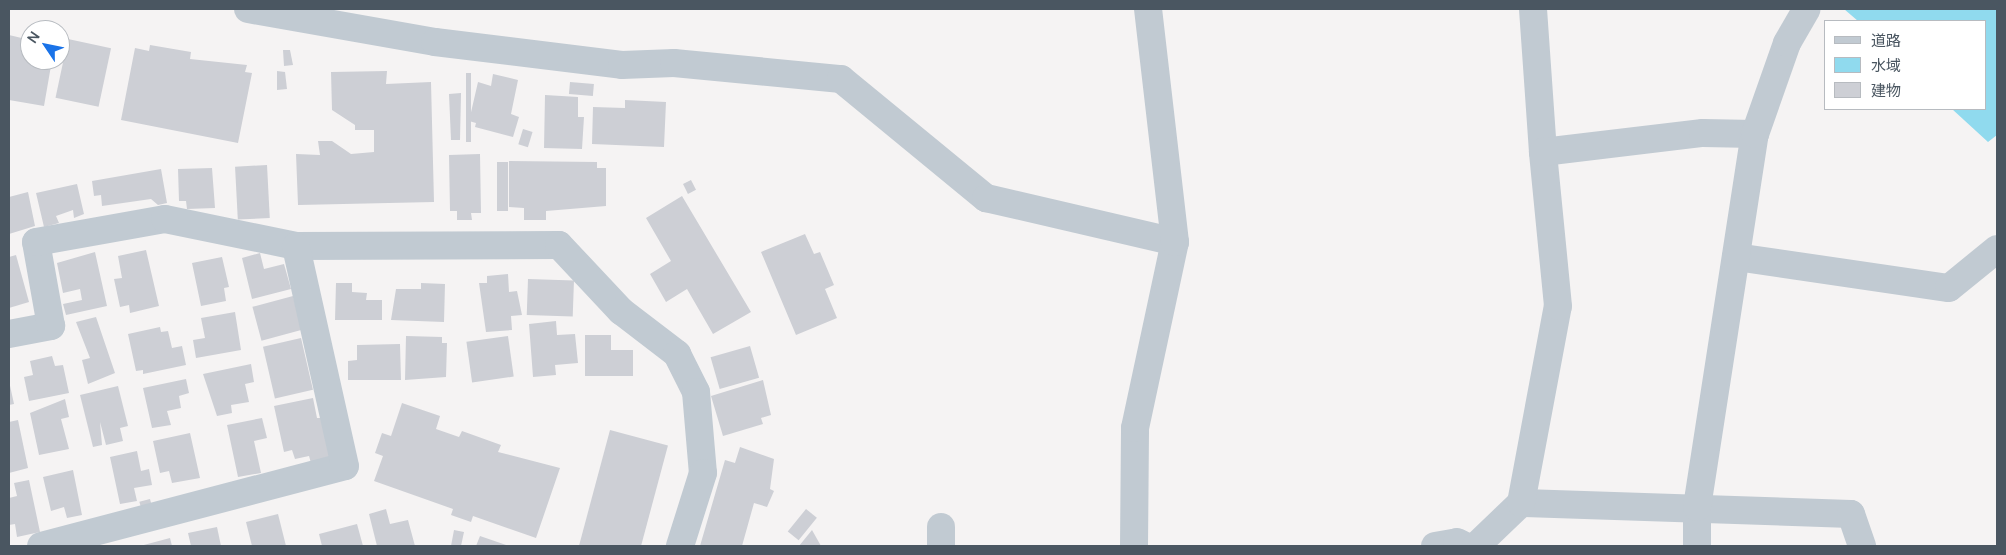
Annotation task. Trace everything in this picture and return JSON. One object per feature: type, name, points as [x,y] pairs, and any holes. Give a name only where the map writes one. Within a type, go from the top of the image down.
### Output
[{"type":"street","points":[[248,9],[435,42],[622,65],[674,63],[841,79],[986,198],[1175,242]]},
{"type":"street","points":[[1134,546],[1135,428],[1175,242],[1148,9]]},
{"type":"street","points":[[1476,546],[1521,503],[1558,306],[1543,152],[1533,9]]},
{"type":"street","points":[[1696,546],[1697,507],[1755,134],[1787,43],[1807,9]]},
{"type":"street","points":[[1543,152],[1704,133],[1755,134]]},
{"type":"street","points":[[9,334],[51,326],[36,242],[165,219],[296,246],[559,245],[621,311],[677,354],[696,392],[703,473],[680,546]]},
{"type":"street","points":[[41,546],[345,466],[296,246]]},
{"type":"street","points":[[1736,257],[1949,288],[1997,249]]},
{"type":"street","points":[[1521,503],[1697,507],[1851,514],[1862,546]]},
{"type":"street","points":[[1435,546],[1457,542],[1465,546]]},
{"type":"water","points":[[1844,9],[1997,9],[1997,135],[1988,142],[1953,110],[1986,110],[1986,20],[1857,20]]},
{"type":"building","points":[[9,35],[20,38],[20,70],[50,70],[44,106],[9,100]]},
{"type":"building","points":[[70,39],[111,48],[99,107],[56,98],[61,70],[70,70]]},
{"type":"building","points":[[150,45],[191,52],[190,59],[247,65],[245,72],[252,73],[238,143],[121,120],[135,48],[149,51]]},
{"type":"building","points":[[283,50],[290,50],[293,65],[284,66]]},
{"type":"building","points":[[277,71],[285,72],[287,89],[277,90]]},
{"type":"building","points":[[387,71],[386,84],[431,82],[434,202],[298,205],[296,154],[320,155],[318,141],[332,141],[351,154],[374,152],[374,130],[355,130],[355,125],[332,110],[331,72]]},
{"type":"building","points":[[466,73],[471,73],[471,142],[466,142]]},
{"type":"building","points":[[493,74],[518,80],[511,114],[519,117],[513,137],[475,127],[476,123],[469,121],[478,82],[491,86]]},
{"type":"building","points":[[570,82],[594,84],[593,96],[569,94]]},
{"type":"building","points":[[461,93],[460,140],[451,140],[449,94]]},
{"type":"building","points":[[545,95],[578,97],[578,117],[584,117],[582,149],[544,148]]},
{"type":"building","points":[[625,100],[666,102],[664,147],[592,144],[593,107],[625,108]]},
{"type":"building","points":[[523,129],[533,132],[528,147],[518,144]]},
{"type":"building","points":[[480,154],[481,213],[471,213],[472,220],[457,220],[457,211],[450,211],[449,155]]},
{"type":"building","points":[[509,161],[597,162],[597,168],[606,168],[606,206],[546,211],[546,220],[524,220],[524,208],[509,207]]},
{"type":"building","points":[[497,162],[508,162],[508,211],[497,211]]},
{"type":"building","points":[[267,165],[270,218],[238,220],[235,167]]},
{"type":"building","points":[[212,168],[215,208],[187,209],[186,201],[179,201],[178,169]]},
{"type":"building","points":[[161,169],[167,203],[158,205],[151,199],[102,206],[101,195],[94,196],[92,181]]},
{"type":"building","points":[[691,180],[696,190],[688,194],[683,184]]},
{"type":"building","points":[[77,184],[84,214],[74,218],[73,210],[56,216],[59,223],[44,227],[36,193]]},
{"type":"building","points":[[28,192],[35,226],[9,234],[9,197]]},
{"type":"building","points":[[682,196],[751,312],[713,334],[687,289],[666,302],[650,274],[671,261],[646,218]]},
{"type":"building","points":[[805,234],[814,254],[820,252],[834,285],[825,289],[837,318],[796,335],[761,252]]},
{"type":"building","points":[[146,250],[159,306],[130,313],[129,305],[120,307],[114,279],[122,278],[118,256]]},
{"type":"building","points":[[95,252],[107,306],[66,315],[63,304],[82,300],[80,289],[63,293],[57,263]]},
{"type":"building","points":[[260,253],[264,269],[284,264],[291,289],[252,299],[242,258]]},
{"type":"building","points":[[16,255],[29,302],[9,308],[9,257]]},
{"type":"building","points":[[222,257],[229,287],[224,288],[226,301],[201,306],[192,263]]},
{"type":"building","points":[[508,274],[509,292],[517,291],[522,315],[511,316],[512,330],[486,332],[479,283],[487,283],[487,276]]},
{"type":"building","points":[[528,279],[574,281],[573,317],[527,315]]},
{"type":"building","points":[[336,283],[352,283],[352,292],[367,293],[366,300],[382,300],[382,320],[335,320]]},
{"type":"building","points":[[421,283],[445,284],[444,322],[391,320],[396,289],[421,289]]},
{"type":"building","points":[[293,296],[302,330],[261,341],[252,307]]},
{"type":"building","points":[[235,312],[241,350],[196,358],[193,340],[205,338],[201,318]]},
{"type":"building","points":[[96,317],[115,373],[88,384],[82,360],[90,358],[76,322]]},
{"type":"building","points":[[556,321],[557,335],[575,334],[578,363],[555,365],[556,375],[533,377],[529,324]]},
{"type":"building","points":[[160,327],[161,332],[168,331],[172,348],[182,346],[186,365],[143,374],[143,370],[136,371],[128,334]]},
{"type":"building","points":[[585,335],[611,335],[611,350],[633,350],[633,376],[585,376]]},
{"type":"building","points":[[406,336],[442,337],[442,343],[447,343],[446,377],[405,380]]},
{"type":"building","points":[[508,336],[514,377],[472,382],[466,342]]},
{"type":"building","points":[[301,338],[313,390],[275,398],[263,347]]},
{"type":"building","points":[[400,344],[401,380],[348,380],[348,361],[357,360],[357,345]]},
{"type":"building","points":[[750,346],[759,378],[720,389],[711,357]]},
{"type":"building","points":[[52,356],[55,366],[63,365],[69,393],[29,401],[24,377],[33,375],[30,361]]},
{"type":"building","points":[[251,364],[254,382],[245,384],[249,402],[231,405],[232,413],[217,416],[203,374]]},
{"type":"building","points":[[186,379],[189,393],[179,396],[181,408],[167,411],[171,425],[152,428],[143,388]]},
{"type":"building","points":[[763,380],[771,415],[761,418],[763,424],[723,436],[711,396]]},
{"type":"building","points":[[9,381],[14,404],[9,405]]},
{"type":"building","points":[[118,386],[128,426],[120,428],[123,441],[106,445],[100,422],[102,445],[93,447],[80,395]]},
{"type":"building","points":[[313,398],[317,418],[322,418],[331,459],[311,463],[309,456],[295,459],[292,450],[284,452],[274,406]]},
{"type":"building","points":[[65,399],[69,417],[61,419],[69,449],[39,455],[30,413]]},
{"type":"building","points":[[402,403],[440,416],[436,429],[459,437],[462,431],[501,445],[498,452],[560,468],[536,538],[473,516],[471,522],[451,515],[453,509],[374,481],[383,456],[375,453],[382,433],[391,436]]},
{"type":"building","points":[[262,418],[267,438],[254,441],[261,473],[238,477],[227,425]]},
{"type":"building","points":[[18,420],[28,468],[9,473],[9,422]]},
{"type":"building","points":[[610,430],[668,446],[641,546],[579,546]]},
{"type":"building","points":[[190,433],[200,478],[172,483],[169,471],[160,473],[153,441]]},
{"type":"building","points":[[740,447],[774,459],[770,489],[774,491],[767,507],[754,503],[742,546],[700,546],[725,460],[735,463]]},
{"type":"building","points":[[137,451],[141,471],[149,469],[152,485],[134,488],[137,501],[120,504],[110,457]]},
{"type":"building","points":[[73,470],[82,515],[67,518],[64,507],[51,511],[43,477]]},
{"type":"building","points":[[29,480],[40,532],[17,537],[15,524],[9,525],[9,498],[17,496],[14,483]]},
{"type":"building","points":[[150,499],[153,510],[142,512],[139,502]]},
{"type":"building","points":[[386,509],[390,524],[408,520],[415,546],[377,546],[369,514]]},
{"type":"building","points":[[806,509],[817,518],[799,540],[788,532]]},
{"type":"building","points":[[278,514],[286,546],[252,546],[246,522]]},
{"type":"building","points":[[357,524],[363,546],[322,546],[319,534]]},
{"type":"building","points":[[217,527],[221,546],[191,546],[188,533]]},
{"type":"building","points":[[454,530],[464,532],[461,546],[451,546]]},
{"type":"building","points":[[812,530],[821,546],[799,546]]},
{"type":"building","points":[[480,536],[509,546],[476,546]]},
{"type":"building","points":[[170,538],[172,546],[140,546]]}]
